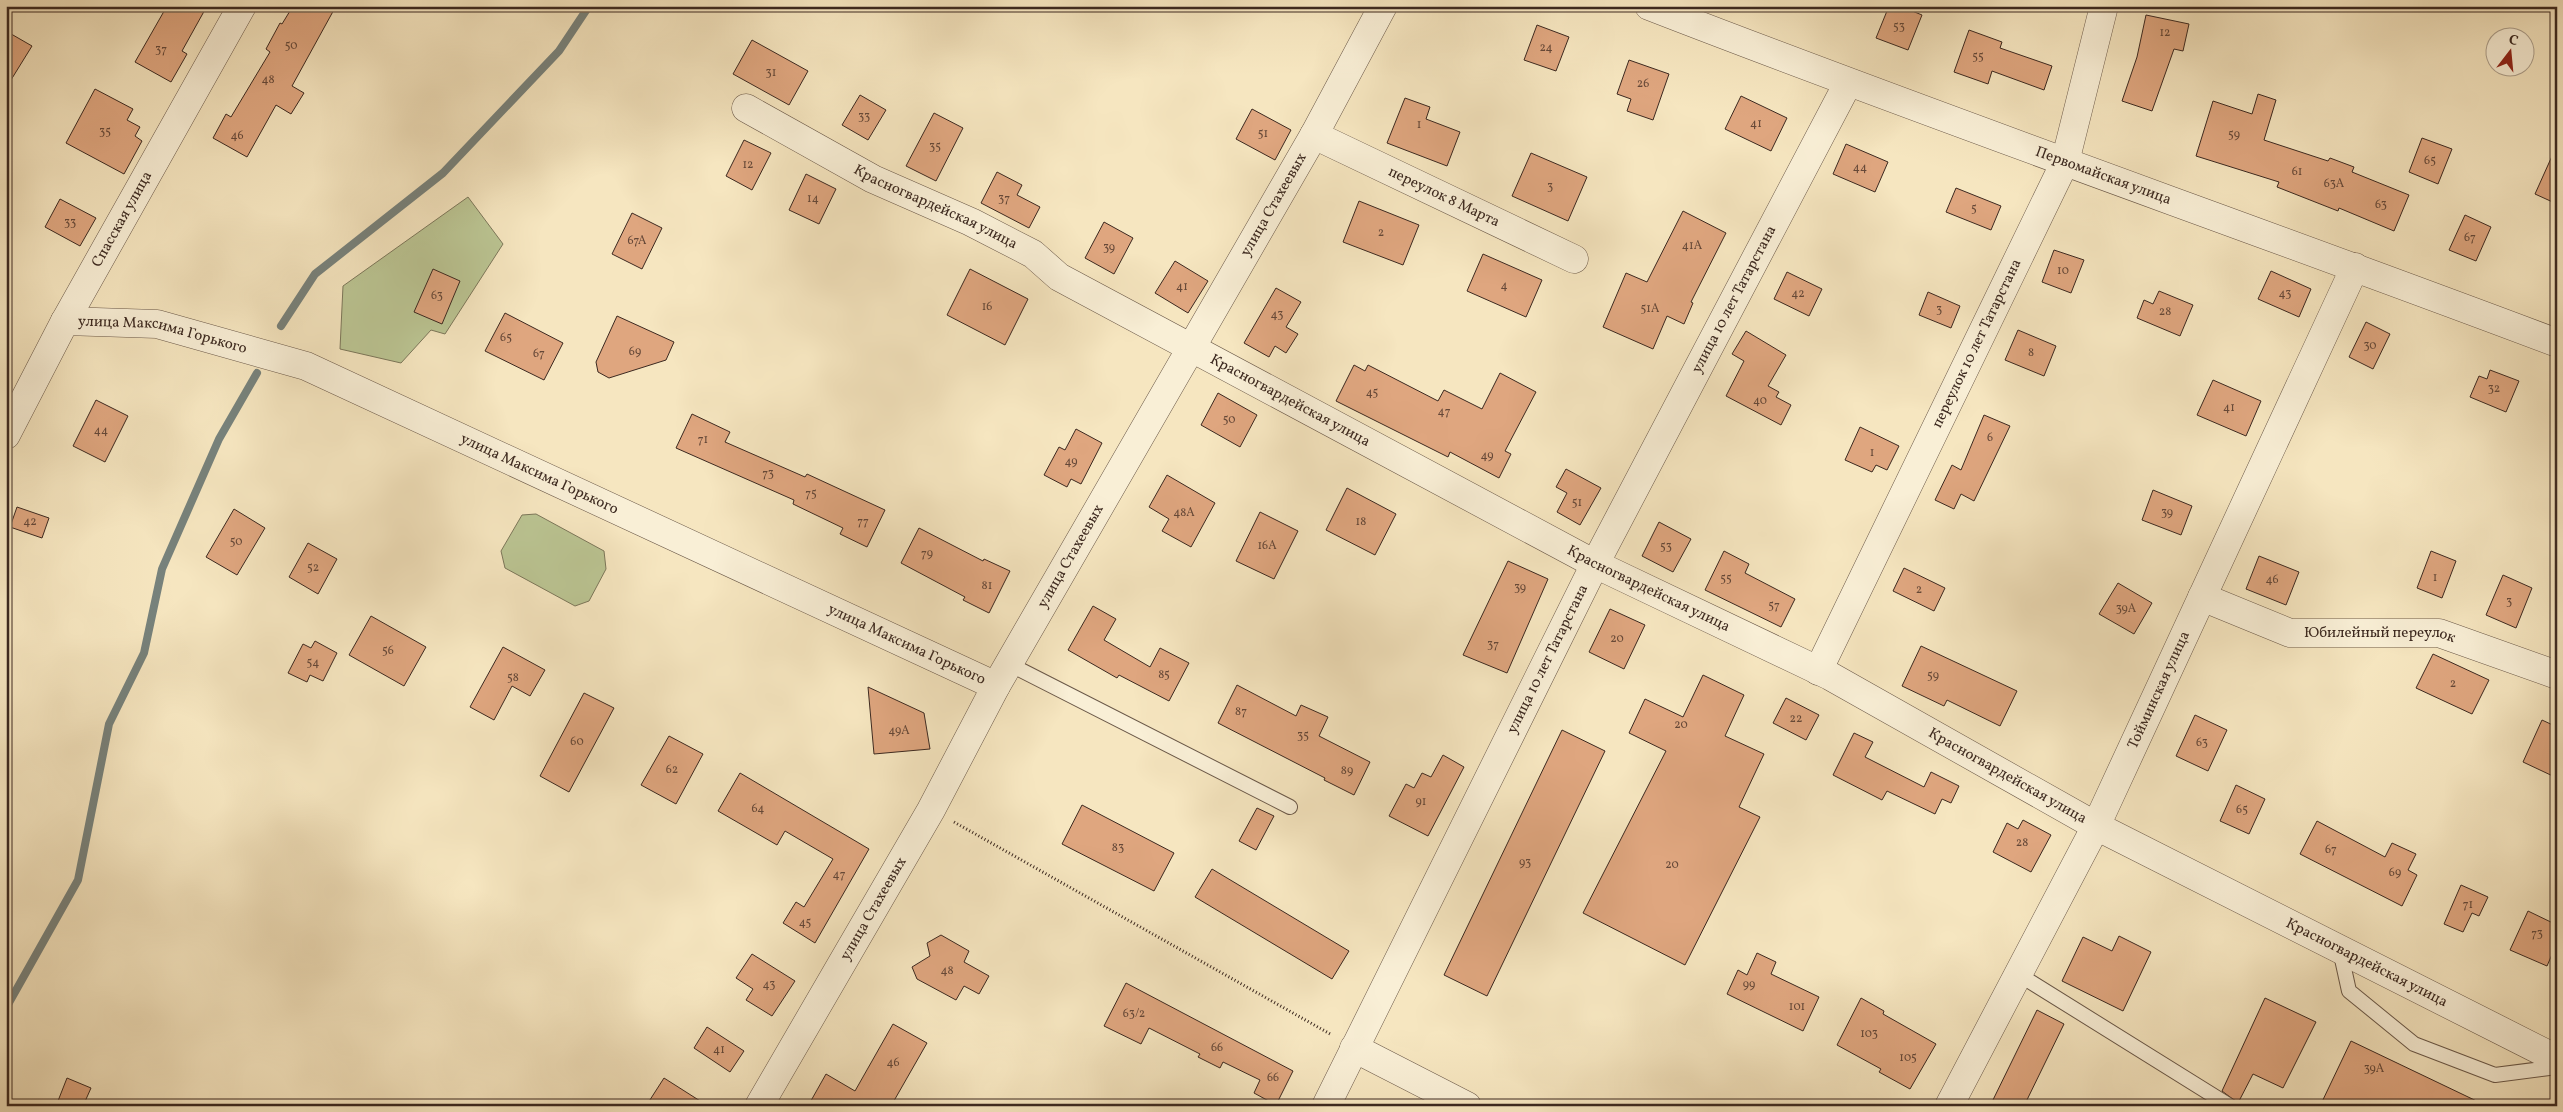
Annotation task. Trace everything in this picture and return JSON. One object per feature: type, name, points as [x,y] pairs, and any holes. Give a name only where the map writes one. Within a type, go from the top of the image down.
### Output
[{"type":"street","name":"Спасская улица","points":[[6,436],[65,321],[242,6]]},
{"type":"street","name":"улица Стахеевых","points":[[759,1106],[931,810],[1003,675],[1314,135],[1383,6]]},
{"type":"street","name":"Первомайская улица","points":[[1650,6],[1848,83],[2356,267],[2557,343]]},
{"type":"street","name":"переулок 10 лет Татарстана","points":[[1818,671],[2065,162],[2104,6]]},
{"type":"street","name":"улица 10 лет Татарстана","points":[[1326,1106],[1595,564],[1848,83]]},
{"type":"street","name":"Красногвардейская улица","points":[[746,108],[873,179],[971,222],[1033,254],[1059,277],[1595,564],[1818,671],[2096,826],[2557,1059]]},
{"type":"street","name":"переулок 8 Марта","points":[[1314,135],[1574,259]]},
{"type":"street","name":"Тойминская улица","points":[[1949,1106],[2096,826],[2356,267]]},
{"type":"street","name":"улица Максима Горького","points":[[65,321],[157,324],[306,366],[1003,675]]},
{"type":"street","name":"Юбилейный переулок","points":[[2202,597],[2290,633],[2439,633],[2557,675]]},
{"type":"street","points":[[1354,1048],[1467,1106]]},
{"type":"lane","points":[[1003,675],[1290,807]]},
{"type":"lane","points":[[2340,949],[2349,991],[2414,1044],[2495,1075],[2557,1067]]},
{"type":"lane","points":[[2018,974],[2230,1106]]},
{"type":"path","points":[[931,810],[1354,1048]]},
{"type":"green space","points":[[468,197],[503,244],[445,334],[431,330],[401,363],[340,349],[343,286]]},
{"type":"green space","points":[[536,514],[604,551],[606,569],[589,601],[575,606],[505,568],[501,551],[522,515]]},
{"type":"building","points":[[167,6],[207,6],[182,51],[187,54],[171,82],[135,62]]},
{"type":"building","points":[[293,6],[336,6],[292,86],[304,93],[291,114],[276,105],[247,157],[213,138],[226,114],[231,117],[270,52],[266,49],[280,23],[282,24]]},
{"type":"building","points":[[1889,6],[1900,6],[1922,15],[1908,50],[1876,38]]},
{"type":"building","points":[[2146,15],[2189,24],[2183,51],[2174,49],[2152,111],[2122,101],[2137,57]]},
{"type":"building","points":[[1537,25],[1569,37],[1556,71],[1524,60]]},
{"type":"building","points":[[1969,30],[2002,42],[2000,48],[2052,66],[2044,90],[1992,71],[1988,84],[1954,72]]},
{"type":"building","points":[[6,31],[32,46],[6,88]]},
{"type":"building","points":[[752,40],[808,71],[789,105],[733,74]]},
{"type":"building","points":[[1629,60],[1669,74],[1653,120],[1627,111],[1631,99],[1617,94]]},
{"type":"building","points":[[95,89],[133,109],[127,120],[140,127],[135,136],[142,141],[124,174],[66,143]]},
{"type":"building","points":[[2258,94],[2276,100],[2264,140],[2328,161],[2330,158],[2354,167],[2352,172],[2409,195],[2394,231],[2339,208],[2338,211],[2277,187],[2279,182],[2196,156],[2213,101],[2252,114]]},
{"type":"building","points":[[860,95],[886,110],[868,140],[842,125]]},
{"type":"building","points":[[1741,96],[1787,118],[1771,151],[1725,129]]},
{"type":"building","points":[[1405,98],[1430,107],[1426,119],[1460,132],[1447,166],[1387,143]]},
{"type":"building","points":[[1252,109],[1291,130],[1275,160],[1236,139]]},
{"type":"building","points":[[934,113],[963,128],[936,181],[906,166]]},
{"type":"building","points":[[2422,138],[2452,149],[2438,184],[2409,172]]},
{"type":"building","points":[[744,140],[771,153],[752,190],[726,176]]},
{"type":"building","points":[[1846,144],[1888,162],[1875,192],[1833,174]]},
{"type":"building","points":[[2557,145],[2557,204],[2535,194]]},
{"type":"building","points":[[1531,153],[1587,177],[1568,221],[1512,196]]},
{"type":"building","points":[[997,172],[1022,185],[1017,195],[1040,207],[1029,228],[981,203]]},
{"type":"building","points":[[806,174],[836,189],[819,224],[789,210]]},
{"type":"building","points":[[1956,188],[2001,206],[1991,230],[1946,212]]},
{"type":"building","points":[[60,199],[96,218],[80,246],[45,227]]},
{"type":"building","points":[[1359,201],[1419,225],[1403,265],[1343,242]]},
{"type":"building","points":[[1683,211],[1726,233],[1691,302],[1693,303],[1684,324],[1667,316],[1653,349],[1603,327],[1626,273],[1647,282]]},
{"type":"building","points":[[632,213],[662,228],[642,269],[612,254]]},
{"type":"building","points":[[2465,215],[2491,227],[2476,261],[2449,250]]},
{"type":"building","points":[[1104,222],[1133,238],[1114,274],[1085,258]]},
{"type":"building","points":[[2054,250],[2084,260],[2071,293],[2042,282]]},
{"type":"building","points":[[1483,254],[1542,280],[1526,317],[1467,291]]},
{"type":"building","points":[[1175,261],[1208,281],[1188,313],[1155,293]]},
{"type":"building","points":[[433,269],[460,281],[442,324],[414,312]]},
{"type":"building","points":[[970,269],[1028,299],[1005,345],[947,315]]},
{"type":"building","points":[[2271,271],[2311,289],[2299,317],[2258,299]]},
{"type":"building","points":[[1787,272],[1822,289],[1809,316],[1774,299]]},
{"type":"building","points":[[1276,288],[1301,302],[1286,327],[1298,334],[1286,353],[1275,346],[1269,357],[1244,343]]},
{"type":"building","points":[[2159,291],[2193,305],[2180,336],[2137,318],[2144,300],[2153,304]]},
{"type":"building","points":[[1928,292],[1960,306],[1951,328],[1919,315]]},
{"type":"building","points":[[505,313],[563,343],[544,380],[485,351]]},
{"type":"building","points":[[617,316],[674,342],[666,360],[609,378],[598,372],[596,362]]},
{"type":"building","points":[[2366,322],[2390,334],[2373,369],[2349,357]]},
{"type":"building","points":[[2018,330],[2056,346],[2044,376],[2005,360]]},
{"type":"building","points":[[1746,331],[1786,355],[1768,386],[1779,392],[1776,397],[1791,405],[1781,425],[1726,396],[1744,361],[1732,354]]},
{"type":"building","points":[[1354,365],[1365,371],[1368,365],[1438,401],[1444,390],[1482,409],[1500,373],[1536,392],[1505,451],[1511,454],[1499,478],[1450,452],[1448,457],[1336,401]]},
{"type":"building","points":[[2490,370],[2519,381],[2506,412],[2470,397],[2479,376],[2487,379]]},
{"type":"building","points":[[2213,380],[2261,401],[2246,436],[2197,415]]},
{"type":"building","points":[[1218,393],[1257,415],[1240,447],[1201,425]]},
{"type":"building","points":[[96,400],[128,416],[105,462],[73,446]]},
{"type":"building","points":[[692,414],[730,432],[725,442],[805,477],[807,474],[885,510],[867,547],[840,534],[843,528],[793,504],[794,500],[676,448]]},
{"type":"building","points":[[1984,415],[2010,426],[1974,501],[1961,494],[1954,509],[1935,500],[1952,465],[1961,470]]},
{"type":"building","points":[[1860,427],[1899,446],[1887,470],[1876,465],[1872,472],[1845,460]]},
{"type":"building","points":[[1076,429],[1102,443],[1081,484],[1071,479],[1067,487],[1044,475],[1059,447],[1065,450]]},
{"type":"building","points":[[1566,469],[1601,488],[1580,525],[1557,512],[1567,493],[1556,487]]},
{"type":"building","points":[[1167,475],[1215,503],[1191,547],[1162,531],[1169,519],[1149,507]]},
{"type":"building","points":[[1347,488],[1396,514],[1375,555],[1326,530]]},
{"type":"building","points":[[2153,490],[2192,506],[2181,535],[2142,520]]},
{"type":"building","points":[[17,507],[49,518],[42,538],[10,527]]},
{"type":"building","points":[[234,509],[265,528],[237,575],[206,557]]},
{"type":"building","points":[[1260,512],[1298,531],[1274,579],[1236,561]]},
{"type":"building","points":[[1659,522],[1691,539],[1673,572],[1642,556]]},
{"type":"building","points":[[919,528],[983,561],[984,559],[1010,571],[989,613],[963,600],[965,597],[901,563]]},
{"type":"building","points":[[308,543],[337,559],[318,594],[289,577]]},
{"type":"building","points":[[1724,551],[1749,564],[1745,573],[1795,599],[1781,627],[1705,590]]},
{"type":"building","points":[[2431,551],[2456,561],[2442,598],[2417,588]]},
{"type":"building","points":[[2259,556],[2299,572],[2286,605],[2246,589]]},
{"type":"building","points":[[1508,561],[1548,579],[1507,673],[1463,655]]},
{"type":"building","points":[[1904,568],[1945,588],[1934,611],[1893,591]]},
{"type":"building","points":[[2503,575],[2532,588],[2516,628],[2486,615]]},
{"type":"building","points":[[2118,583],[2152,603],[2134,634],[2099,614]]},
{"type":"building","points":[[1093,606],[1116,619],[1104,640],[1150,667],[1160,648],[1189,663],[1169,701],[1119,675],[1117,678],[1068,650]]},
{"type":"building","points":[[1610,609],[1645,625],[1624,669],[1589,652]]},
{"type":"building","points":[[371,616],[426,647],[404,686],[349,655]]},
{"type":"building","points":[[315,641],[337,653],[323,681],[310,675],[307,682],[288,673],[303,644],[311,648]]},
{"type":"building","points":[[1921,646],[2017,691],[2000,726],[1947,700],[1944,706],[1902,686]]},
{"type":"building","points":[[503,647],[545,670],[530,696],[512,686],[494,720],[470,707]]},
{"type":"building","points":[[2433,654],[2489,680],[2472,714],[2416,688]]},
{"type":"building","points":[[1703,675],[1744,695],[1725,736],[1764,754],[1739,807],[1760,817],[1685,965],[1583,913],[1666,751],[1629,733],[1645,699],[1683,717]]},
{"type":"building","points":[[1237,685],[1296,716],[1301,705],[1328,717],[1319,736],[1370,762],[1354,795],[1218,723]]},
{"type":"building","points":[[868,687],[924,713],[930,749],[874,754]]},
{"type":"building","points":[[584,693],[614,708],[569,792],[540,776]]},
{"type":"building","points":[[1786,698],[1819,715],[1806,740],[1773,723]]},
{"type":"building","points":[[2195,715],[2227,730],[2208,771],[2176,756]]},
{"type":"building","points":[[2542,720],[2557,727],[2557,778],[2523,762]]},
{"type":"building","points":[[1562,730],[1605,751],[1487,996],[1444,975]]},
{"type":"building","points":[[1854,733],[1873,742],[1865,757],[1924,787],[1931,772],[1959,786],[1951,803],[1942,799],[1935,814],[1887,791],[1882,800],[1833,775]]},
{"type":"building","points":[[669,736],[703,754],[676,804],[641,785]]},
{"type":"building","points":[[1443,755],[1464,767],[1428,836],[1389,816],[1406,784],[1414,788],[1422,773],[1431,777]]},
{"type":"building","points":[[740,773],[869,849],[815,943],[783,923],[796,902],[804,907],[833,859],[785,831],[777,845],[718,811]]},
{"type":"building","points":[[2236,785],[2265,799],[2249,834],[2220,821]]},
{"type":"building","points":[[1082,805],[1174,853],[1154,891],[1062,844]]},
{"type":"building","points":[[1257,808],[1274,816],[1256,850],[1239,841]]},
{"type":"building","points":[[2023,820],[2051,835],[2031,872],[1993,852],[2007,823],[2018,829]]},
{"type":"building","points":[[2317,821],[2385,857],[2392,843],[2416,854],[2408,870],[2417,875],[2402,906],[2300,854]]},
{"type":"building","points":[[1212,869],[1349,951],[1332,979],[1195,897]]},
{"type":"building","points":[[2461,885],[2488,897],[2479,916],[2472,913],[2463,932],[2444,924]]},
{"type":"building","points":[[2528,911],[2557,925],[2557,943],[2547,966],[2510,950]]},
{"type":"building","points":[[941,935],[969,951],[964,962],[989,976],[979,994],[964,986],[956,1000],[917,979],[912,967],[930,956],[927,943]]},
{"type":"building","points":[[2119,936],[2151,952],[2123,1011],[2062,981],[2083,937],[2112,951]]},
{"type":"building","points":[[1757,953],[1776,962],[1771,974],[1819,997],[1803,1031],[1727,994],[1738,970],[1747,975]]},
{"type":"building","points":[[752,954],[795,981],[772,1016],[746,1000],[753,989],[736,978]]},
{"type":"building","points":[[1126,983],[1293,1071],[1276,1105],[1254,1093],[1260,1080],[1223,1062],[1220,1068],[1198,1057],[1200,1054],[1149,1028],[1141,1044],[1104,1026]]},
{"type":"building","points":[[1861,998],[1884,1011],[1883,1014],[1936,1044],[1910,1089],[1879,1072],[1881,1069],[1837,1045]]},
{"type":"building","points":[[2265,998],[2316,1022],[2283,1088],[2253,1074],[2238,1103],[2222,1091]]},
{"type":"building","points":[[2037,1010],[2064,1024],[2024,1106],[1990,1106]]},
{"type":"building","points":[[893,1024],[927,1043],[891,1106],[808,1106],[826,1074],[855,1091]]},
{"type":"building","points":[[707,1027],[744,1051],[730,1072],[694,1048]]},
{"type":"building","points":[[2351,1041],[2487,1106],[2320,1106]]},
{"type":"building","points":[[67,1078],[91,1088],[83,1106],[56,1106]]},
{"type":"building","points":[[664,1078],[708,1106],[646,1106]]},
{"type":"waterway","points":[[281,326],[315,274],[443,173],[559,51],[589,6]]},
{"type":"waterway","points":[[6,1008],[78,880],[109,724],[144,653],[162,569],[219,439],[257,373]]}]
